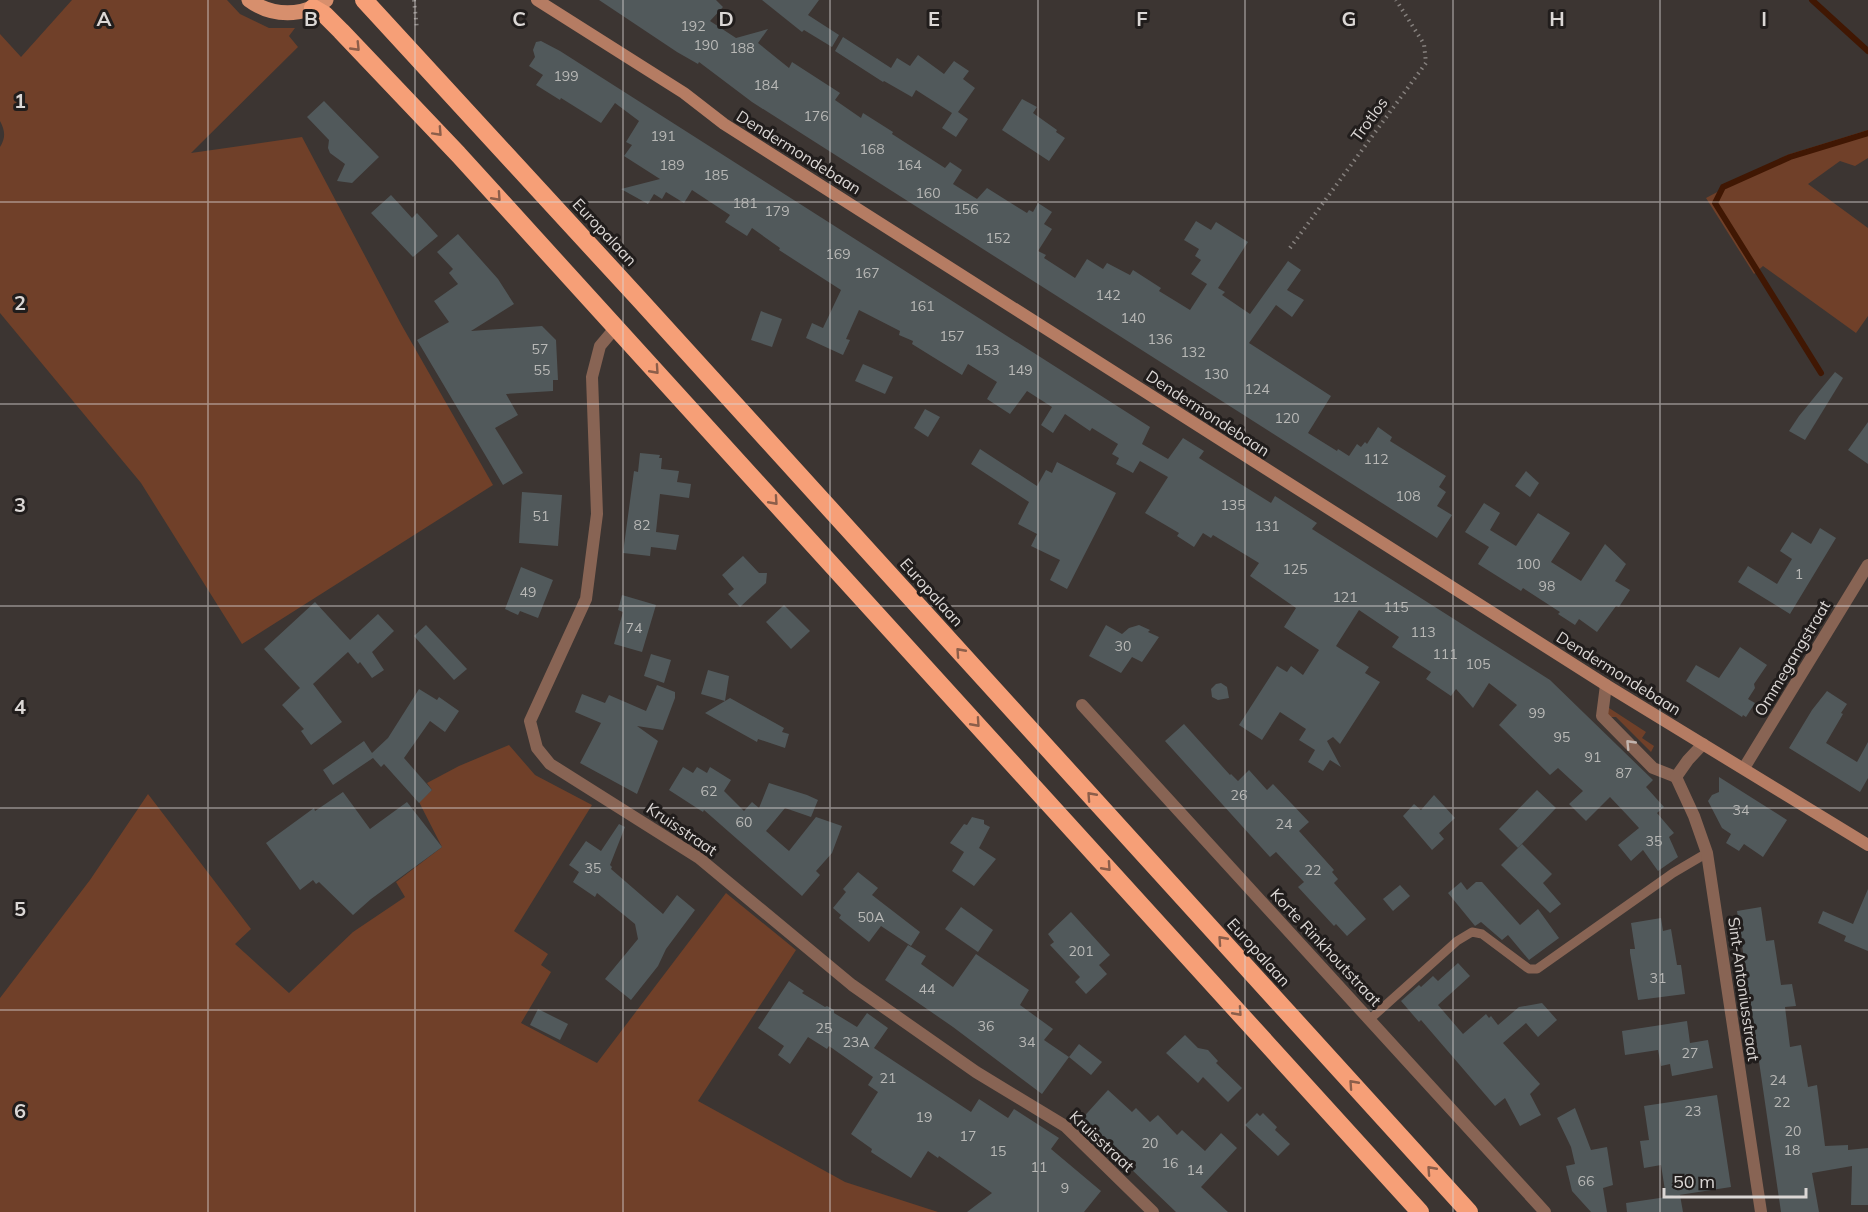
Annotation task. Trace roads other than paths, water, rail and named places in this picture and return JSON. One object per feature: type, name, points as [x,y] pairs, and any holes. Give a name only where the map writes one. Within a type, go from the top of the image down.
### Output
[{"type":"highway","name":"Europalaan","points":[[364,0],[648,308],[1469,1212]]},
{"type":"highway","points":[[319,4],[325,15],[411,103],[616,327],[1420,1212]]},
{"type":"main road","points":[[249,0],[268,10],[290,13],[319,4]]},
{"type":"street","name":"Dendermondebaan","points":[[537,0],[684,93],[744,137],[1606,685],[1868,845]]},
{"type":"street","name":"Kruisstraat","points":[[616,327],[600,346],[592,378],[597,514],[586,599],[530,722],[537,748],[550,764],[699,858],[852,985],[976,1072],[1065,1126],[1153,1212]]},
{"type":"street","name":"Ommegangstraat","points":[[1744,768],[1868,565]]},
{"type":"street","points":[[1606,685],[1602,716],[1653,768],[1676,777],[1703,744]]},
{"type":"street","name":"Korte Rinkhoutstraat","points":[[1082,705],[1545,1212]]},
{"type":"street","name":"Sint-Antoniusstraat","points":[[1676,777],[1694,816],[1707,853],[1761,1212]]},
{"type":"lane","points":[[1370,1019],[1457,941],[1472,932],[1482,934],[1530,969],[1537,969],[1673,873],[1707,853]]},
{"type":"waterway","points":[[1812,0],[1868,51]]},
{"type":"waterway","points":[[1821,373],[1715,203],[1723,187],[1790,157],[1868,133]]}]
